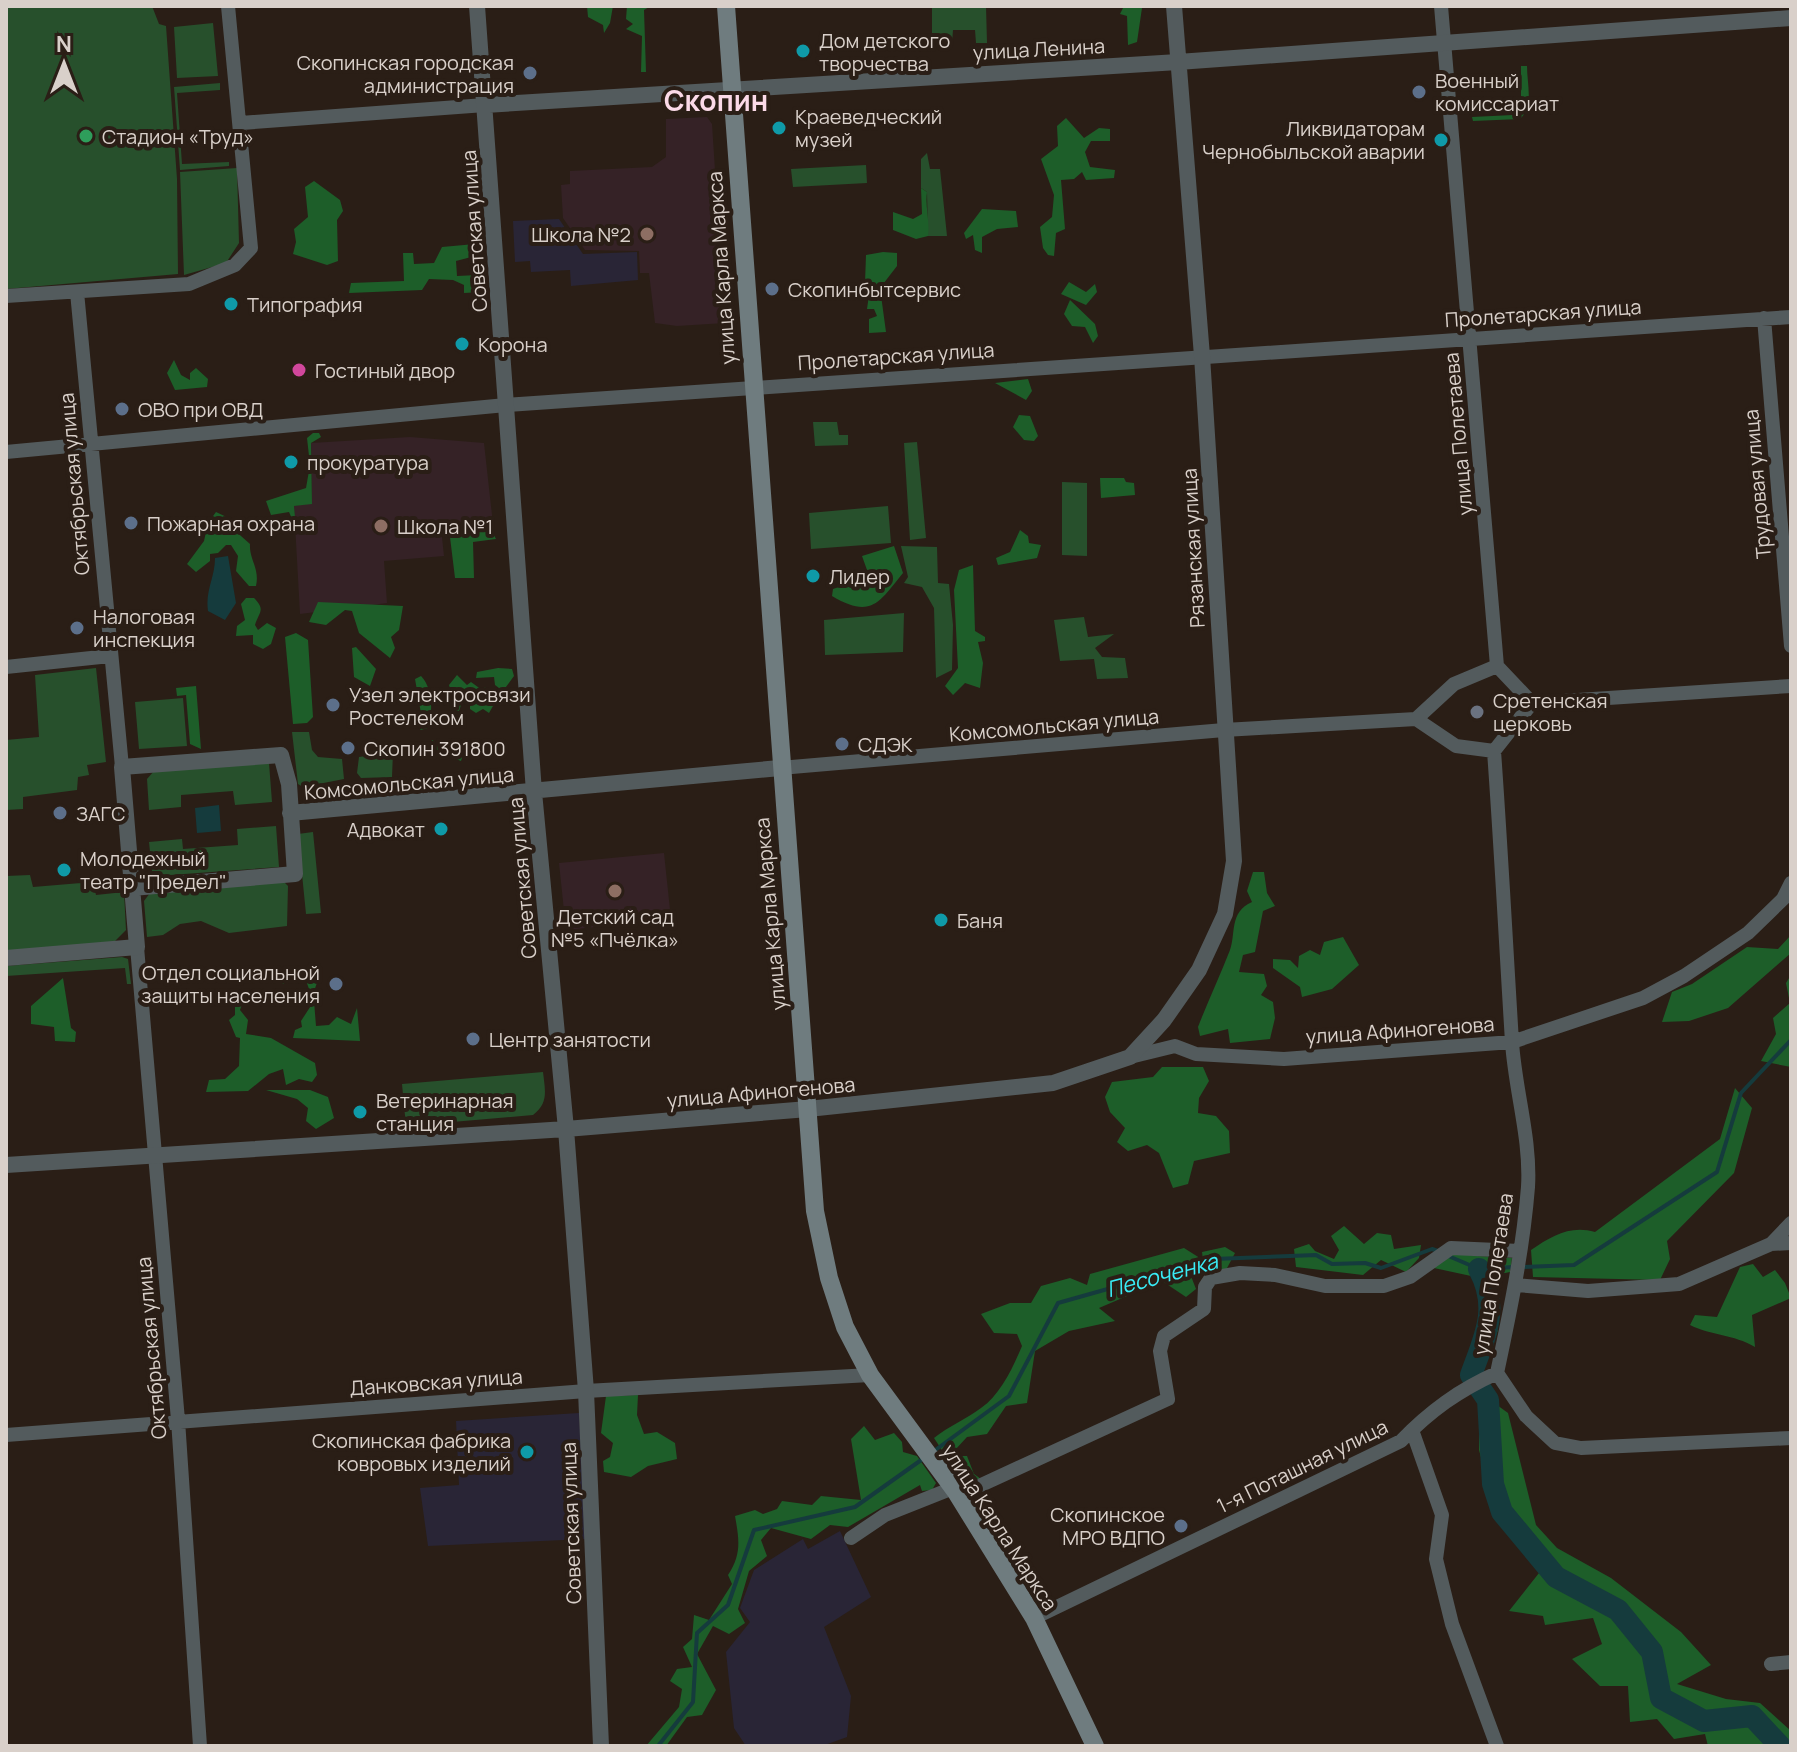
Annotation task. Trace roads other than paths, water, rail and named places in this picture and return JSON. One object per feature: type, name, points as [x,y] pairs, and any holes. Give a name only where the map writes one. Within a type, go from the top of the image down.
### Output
[{"type":"main road","name":"улица Карла Маркса","points":[[726,6],[751,386],[815,1211],[829,1278],[845,1327],[870,1375],[953,1488],[1034,1618],[1095,1746]]},
{"type":"street","points":[[6,296],[189,284],[235,265],[251,248],[228,6]]},
{"type":"street","name":"Советская улица","points":[[477,6],[534,792],[566,1129],[586,1391],[601,1746]]},
{"type":"street","name":"Рязанская улица","points":[[1130,1057],[1164,1020],[1199,970],[1225,914],[1234,861],[1202,356],[1174,6]]},
{"type":"street","name":"улица Полетаева","points":[[1441,6],[1497,666]]},
{"type":"street","name":"улица Ленина","points":[[241,123],[730,88],[1178,62],[1791,18]]},
{"type":"street","name":"Октябрьская улица","points":[[77,292],[89,446],[122,767]]},
{"type":"street","name":"Пролетарская улица","points":[[6,452],[506,405],[751,386],[1791,317]]},
{"type":"street","name":"Трудовая улица","points":[[1764,318],[1791,646]]},
{"type":"street","points":[[6,667],[110,656]]},
{"type":"street","points":[[1532,703],[1497,666],[1454,684],[1416,719],[1456,746],[1494,751],[1532,703],[1791,686]]},
{"type":"street","name":"Комсомольская улица","points":[[290,813],[1224,730],[1416,719]]},
{"type":"street","name":"улица Полетаева","points":[[1494,751],[1509,950],[1512,1042],[1522,1107],[1528,1184],[1516,1285],[1497,1373]]},
{"type":"street","points":[[6,958],[137,947],[132,888],[122,767],[281,755],[289,784],[295,874],[132,888]]},
{"type":"street","points":[[1512,1042],[1643,998],[1684,976],[1748,933],[1783,899],[1791,883]]},
{"type":"street","name":"Октябрьская улица","points":[[137,947],[178,1420],[200,1746]]},
{"type":"street","name":"улица Афиногенова","points":[[6,1165],[566,1129],[808,1109],[1053,1083],[1130,1057],[1175,1046],[1196,1054],[1284,1059],[1512,1042]]},
{"type":"street","points":[[1771,1244],[1791,1223]]},
{"type":"street","points":[[1516,1285],[1588,1291],[1679,1284],[1771,1244],[1791,1243]]},
{"type":"street","points":[[851,1538],[885,1515],[953,1488],[966,1492],[1168,1399],[1160,1351],[1164,1336],[1204,1309],[1205,1287],[1211,1278],[1240,1273],[1275,1275],[1325,1286],[1384,1286],[1410,1277],[1451,1248],[1520,1251]]},
{"type":"street","points":[[1497,1373],[1526,1416],[1555,1443],[1581,1448],[1791,1438]]},
{"type":"street","name":"1-я Поташная улица","points":[[1034,1618],[1387,1448],[1463,1388],[1497,1373]]},
{"type":"street","name":"Данковская улица","points":[[6,1435],[586,1391],[870,1375]]},
{"type":"street","points":[[1412,1430],[1442,1515],[1436,1559],[1452,1624],[1497,1746]]},
{"type":"street","points":[[1771,1664],[1791,1662]]},
{"type":"water","points":[[228,556],[236,603],[225,620],[208,611],[207,604],[215,558]]},
{"type":"water","points":[[219,805],[221,831],[197,833],[195,808]]},
{"type":"waterway","name":"Песоченка","points":[[1523,1267],[1574,1265],[1717,1172],[1741,1093],[1791,1040]]},
{"type":"waterway","name":"Песоченка","points":[[934,1451],[1009,1396],[1058,1303],[1214,1259],[1316,1255],[1332,1264],[1365,1263],[1381,1268],[1432,1249],[1438,1251]]},
{"type":"waterway","name":"Песоченка","points":[[1446,1255],[1479,1269],[1514,1267]]},
{"type":"waterway","points":[[1479,1269],[1489,1297],[1489,1309],[1485,1335],[1471,1375],[1488,1400],[1493,1484],[1502,1512],[1556,1577],[1618,1610],[1652,1652],[1661,1698],[1704,1721],[1752,1716],[1780,1746]]},
{"type":"waterway","name":"Песоченка","points":[[658,1746],[693,1702],[697,1633],[728,1605],[754,1530],[855,1507],[924,1458]]},
{"type":"place","name":"Дом детского творчества","points":[[803,51]]},
{"type":"place","name":"Скопинская городская администрация","points":[[530,73]]},
{"type":"place","name":"Военный комиссариат","points":[[1419,92]]},
{"type":"place","name":"Краеведческий музей","points":[[779,128]]},
{"type":"place","name":"Стадион «Труд»","points":[[86,136]]},
{"type":"place","name":"Ликвидаторам Чернобыльской аварии","points":[[1441,140]]},
{"type":"place","name":"Школа №2","points":[[647,234]]},
{"type":"place","name":"Скопинбытсервис","points":[[772,289]]},
{"type":"place","name":"Типография","points":[[231,304]]},
{"type":"place","name":"Корона","points":[[462,344]]},
{"type":"place","name":"Гостиный двор","points":[[299,370]]},
{"type":"place","name":"ОВО при ОВД","points":[[122,409]]},
{"type":"place","name":"прокуратура","points":[[291,462]]},
{"type":"place","name":"Пожарная охрана","points":[[131,523]]},
{"type":"place","name":"Школа №1","points":[[381,526]]},
{"type":"place","name":"Лидер","points":[[813,576]]},
{"type":"place","name":"Налоговая инспекция","points":[[77,628]]},
{"type":"place","name":"Узел электросвязи Ростелеком","points":[[333,705]]},
{"type":"place","name":"Сретенская церковь","points":[[1477,712]]},
{"type":"place","name":"СДЭК","points":[[842,744]]},
{"type":"place","name":"Скопин 391800","points":[[348,748]]},
{"type":"place","name":"ЗАГС","points":[[60,813]]},
{"type":"place","name":"Адвокат","points":[[441,829]]},
{"type":"place","name":"Молодежный театр \"Предел\"","points":[[64,870]]},
{"type":"place","name":"Детский сад №5 «Пчёлка»","points":[[615,891]]},
{"type":"place","name":"Баня","points":[[941,920]]},
{"type":"place","name":"Отдел социальной защиты населения","points":[[336,984]]},
{"type":"place","name":"Центр занятости","points":[[473,1039]]},
{"type":"place","name":"Ветеринарная станция","points":[[360,1112]]},
{"type":"place","name":"Скопинская фабрика ковровых изделий","points":[[527,1452]]},
{"type":"place","name":"Скопинское МРО ВДПО","points":[[1181,1526]]},
{"type":"district","name":"Скопин","points":[[716,100]]}]
